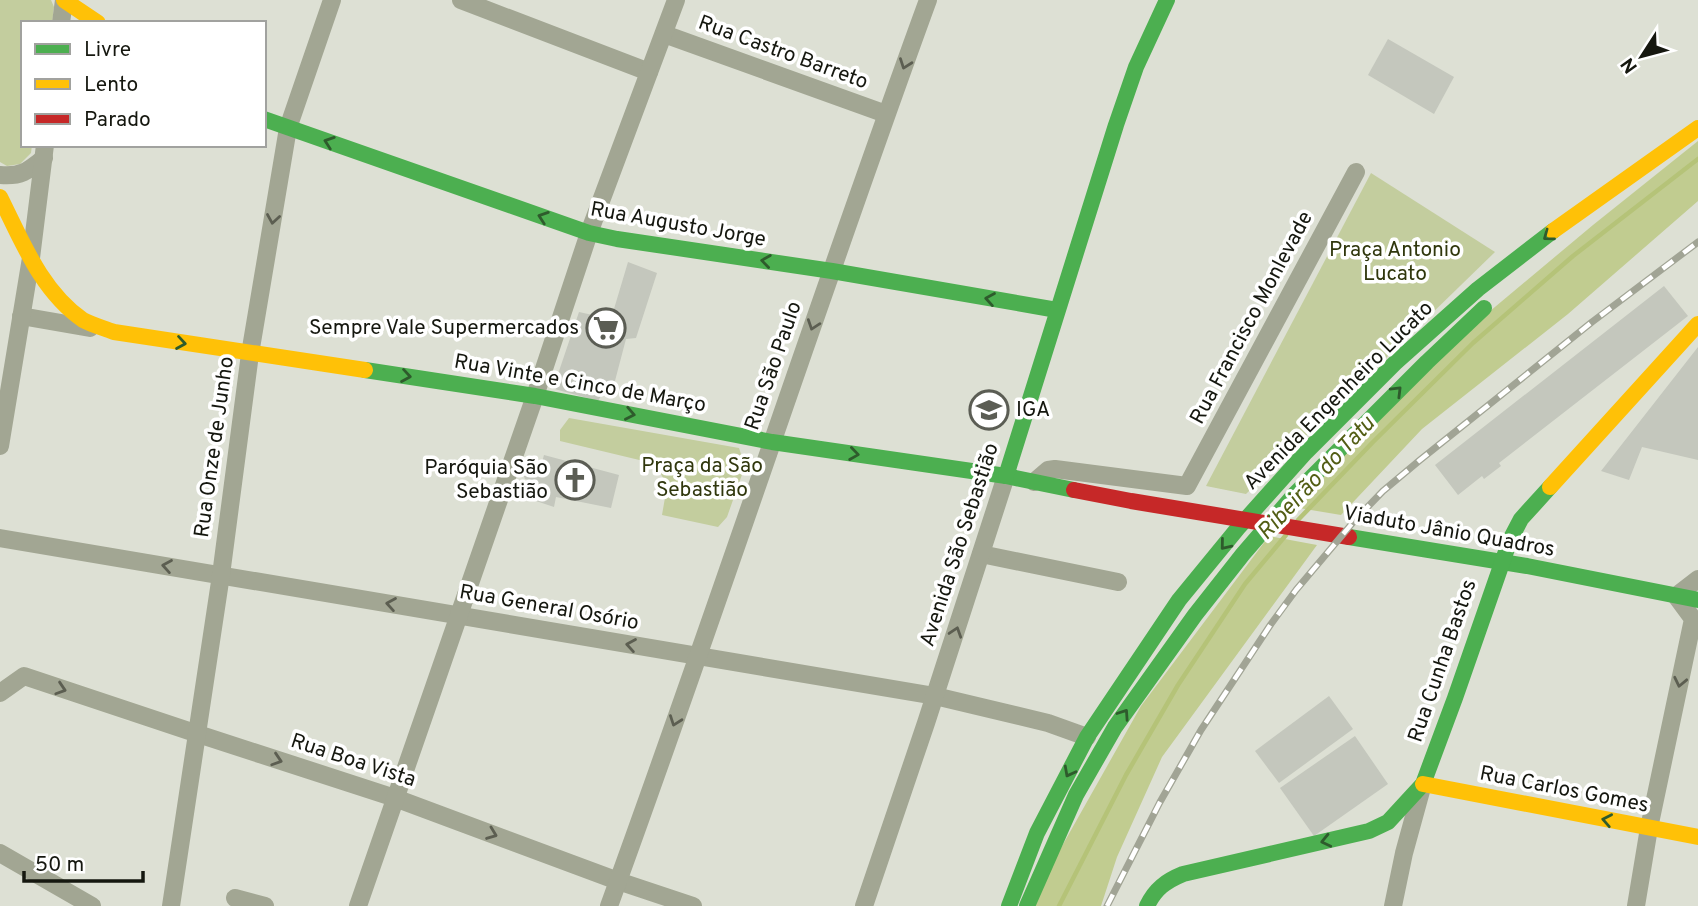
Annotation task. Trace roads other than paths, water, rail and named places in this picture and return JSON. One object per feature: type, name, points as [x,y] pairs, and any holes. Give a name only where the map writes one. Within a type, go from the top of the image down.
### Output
[{"type":"main road","points":[[64,0],[95,21]]},
{"type":"main road","name":"Avenida São Sebastião","points":[[1006,476],[1128,90],[1167,0]]},
{"type":"main road","name":"Rua Augusto Jorge","points":[[266,119],[589,233],[1058,310]]},
{"type":"main road","points":[[1562,244],[1698,128]]},
{"type":"main road","name":"Avenida Engenheiro Lucato","points":[[1009,906],[1037,833],[1087,737],[1179,600],[1238,528],[1306,452],[1395,363],[1478,289],[1553,231],[1683,140]]},
{"type":"main road","points":[[0,197],[31,258],[59,300],[85,321],[114,332]]},
{"type":"main road","name":"Avenida Engenheiro Lucato","points":[[1027,906],[1076,795],[1115,727],[1243,554],[1294,495],[1492,300]]},
{"type":"main road","name":"Rua Cunha Bastos","points":[[1423,784],[1506,552],[1521,519],[1697,326]]},
{"type":"main road","name":"Rua Vinte e Cinco de Março","points":[[114,332],[535,396],[772,442],[1006,476],[1130,501]]},
{"type":"main road","name":"Viaduto Jânio Quadros","points":[[1130,501],[1527,566],[1698,600]]},
{"type":"main road","points":[[1076,795],[1091,755],[1091,744],[1087,737]]},
{"type":"main road","points":[[1147,906],[1152,895],[1166,881],[1183,874],[1369,831],[1388,822],[1423,784]]},
{"type":"main road","name":"Rua Carlos Gomes","points":[[1423,784],[1698,836]]},
{"type":"street","points":[[61,21],[64,0]]},
{"type":"street","name":"Rua Onze de Junho","points":[[171,906],[221,575],[250,354],[288,128],[332,0]]},
{"type":"street","points":[[461,0],[649,72]]},
{"type":"street","points":[[358,906],[589,233],[676,0]]},
{"type":"street","name":"Rua São Paulo","points":[[609,906],[928,0]]},
{"type":"street","name":"Rua Castro Barreto","points":[[664,34],[886,114]]},
{"type":"street","points":[[0,175],[14,176],[30,170],[44,152]]},
{"type":"street","points":[[0,446],[31,258],[44,152]]},
{"type":"street","name":"Rua Francisco Monlevade","points":[[1034,482],[1048,470],[1055,469],[1187,486],[1356,172]]},
{"type":"street","name":"Rua Vinte e Cinco de Março","points":[[21,316],[114,332]]},
{"type":"street","name":"Avenida São Sebastião","points":[[864,906],[1006,476]]},
{"type":"street","name":"Rua General Osório","points":[[0,538],[935,696],[1048,723],[1087,737]]},
{"type":"street","points":[[981,554],[1118,582]]},
{"type":"street","points":[[1636,906],[1649,828],[1693,619],[1676,596],[1698,579]]},
{"type":"street","name":"Rua Boa Vista","points":[[0,693],[24,677],[395,798],[693,906]]},
{"type":"street","name":"Rua Cunha Bastos","points":[[1393,906],[1423,784]]},
{"type":"street","points":[[1369,831],[1398,841],[1404,853]]},
{"type":"street","points":[[0,853],[92,906]]},
{"type":"street","points":[[235,898],[265,906]]},
{"type":"waterway","name":"Ribeirão do Tatu","points":[[1298,520],[1473,343],[1573,256],[1698,159]]},
{"type":"waterway","name":"Ribeirão do Tatu","points":[[1059,906],[1126,775],[1178,685],[1245,584],[1286,535]]},
{"type":"railway","points":[[1107,906],[1160,802],[1201,730],[1271,624],[1355,520],[1383,491],[1420,460],[1592,322],[1698,242]]},
{"type":"place","name":"Sempre Vale Supermercados","points":[[606,328]]},
{"type":"place","name":"IGA","points":[[989,410]]},
{"type":"place","name":"Paróquia São Sebastião","points":[[575,480]]},
{"type":"park label","name":"Praça Antonio Lucato","points":[[1395,262]]},
{"type":"park label","name":"Praça da São Sebastião","points":[[702,478]]}]
